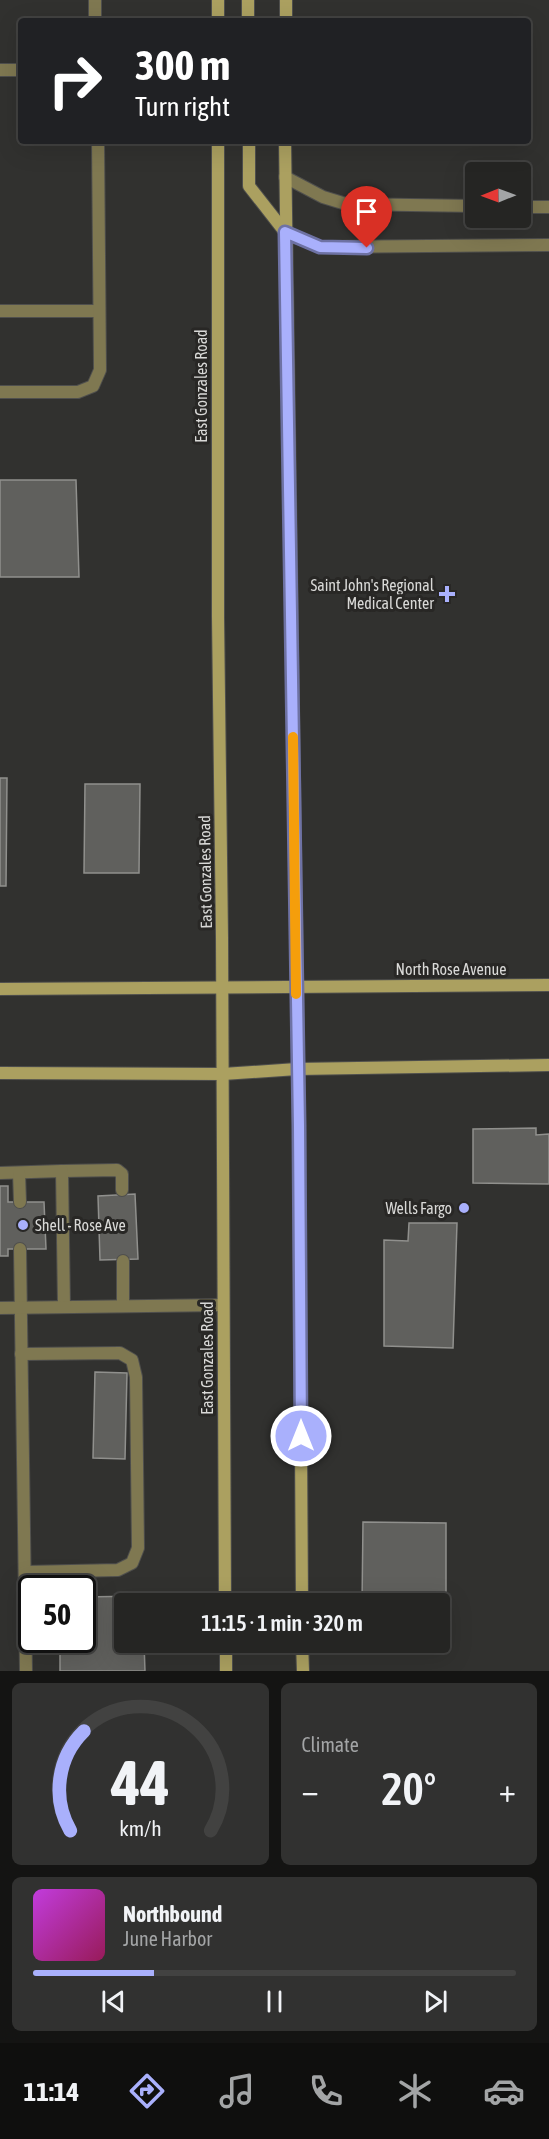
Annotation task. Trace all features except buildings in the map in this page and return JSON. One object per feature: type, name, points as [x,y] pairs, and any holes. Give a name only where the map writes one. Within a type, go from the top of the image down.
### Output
[{"type":"main road","points":[[218,0],[218,18]]},
{"type":"main road","points":[[248,0],[248,18]]},
{"type":"main road","points":[[286,0],[286,18]]},
{"type":"main road","name":"East Gonzales Road","points":[[218,144],[218,617],[225,1593]]},
{"type":"main road","points":[[249,144],[249,186],[285,232],[320,247]]},
{"type":"main road","points":[[285,144],[302,1593]]},
{"type":"main road","name":"North Rose Avenue","points":[[0,989],[549,985]]},
{"type":"main road","points":[[0,1072],[223,1074],[297,1069],[549,1065]]},
{"type":"main road","points":[[226,1653],[227,1668]]},
{"type":"main road","points":[[302,1653],[303,1671]]},
{"type":"lane","points":[[95,0],[95,18]]},
{"type":"lane","points":[[0,70],[18,70]]},
{"type":"lane","points":[[0,392],[78,392],[93,386],[100,370],[98,144]]},
{"type":"lane","points":[[285,177],[323,197],[346,204],[465,206]]},
{"type":"lane","points":[[531,207],[549,207]]},
{"type":"lane","points":[[320,247],[549,245]]},
{"type":"lane","points":[[0,311],[99,311]]},
{"type":"lane","points":[[0,1173],[117,1170],[122,1174],[122,1190]]},
{"type":"lane","points":[[62,1171],[64,1307]]},
{"type":"lane","points":[[19,1173],[20,1202]]},
{"type":"lane","points":[[20,1249],[26,1671]]},
{"type":"lane","points":[[123,1262],[123,1306]]},
{"type":"lane","points":[[0,1308],[223,1305]]},
{"type":"lane","points":[[21,1354],[120,1353],[132,1360],[136,1377],[138,1548],[132,1563],[118,1569],[25,1572]]},
{"type":"slow traffic","points":[[293,737],[296,994]]},
{"type":"place","name":"Saint John's Regional Medical Center","points":[[447,594]]},
{"type":"place","name":"Wells Fargo","points":[[464,1208]]},
{"type":"place","name":"Shell - Rose Ave","points":[[23,1225]]},
{"type":"route","points":[[301,1436],[299,1126],[285,232],[320,247],[367,248]]}]
